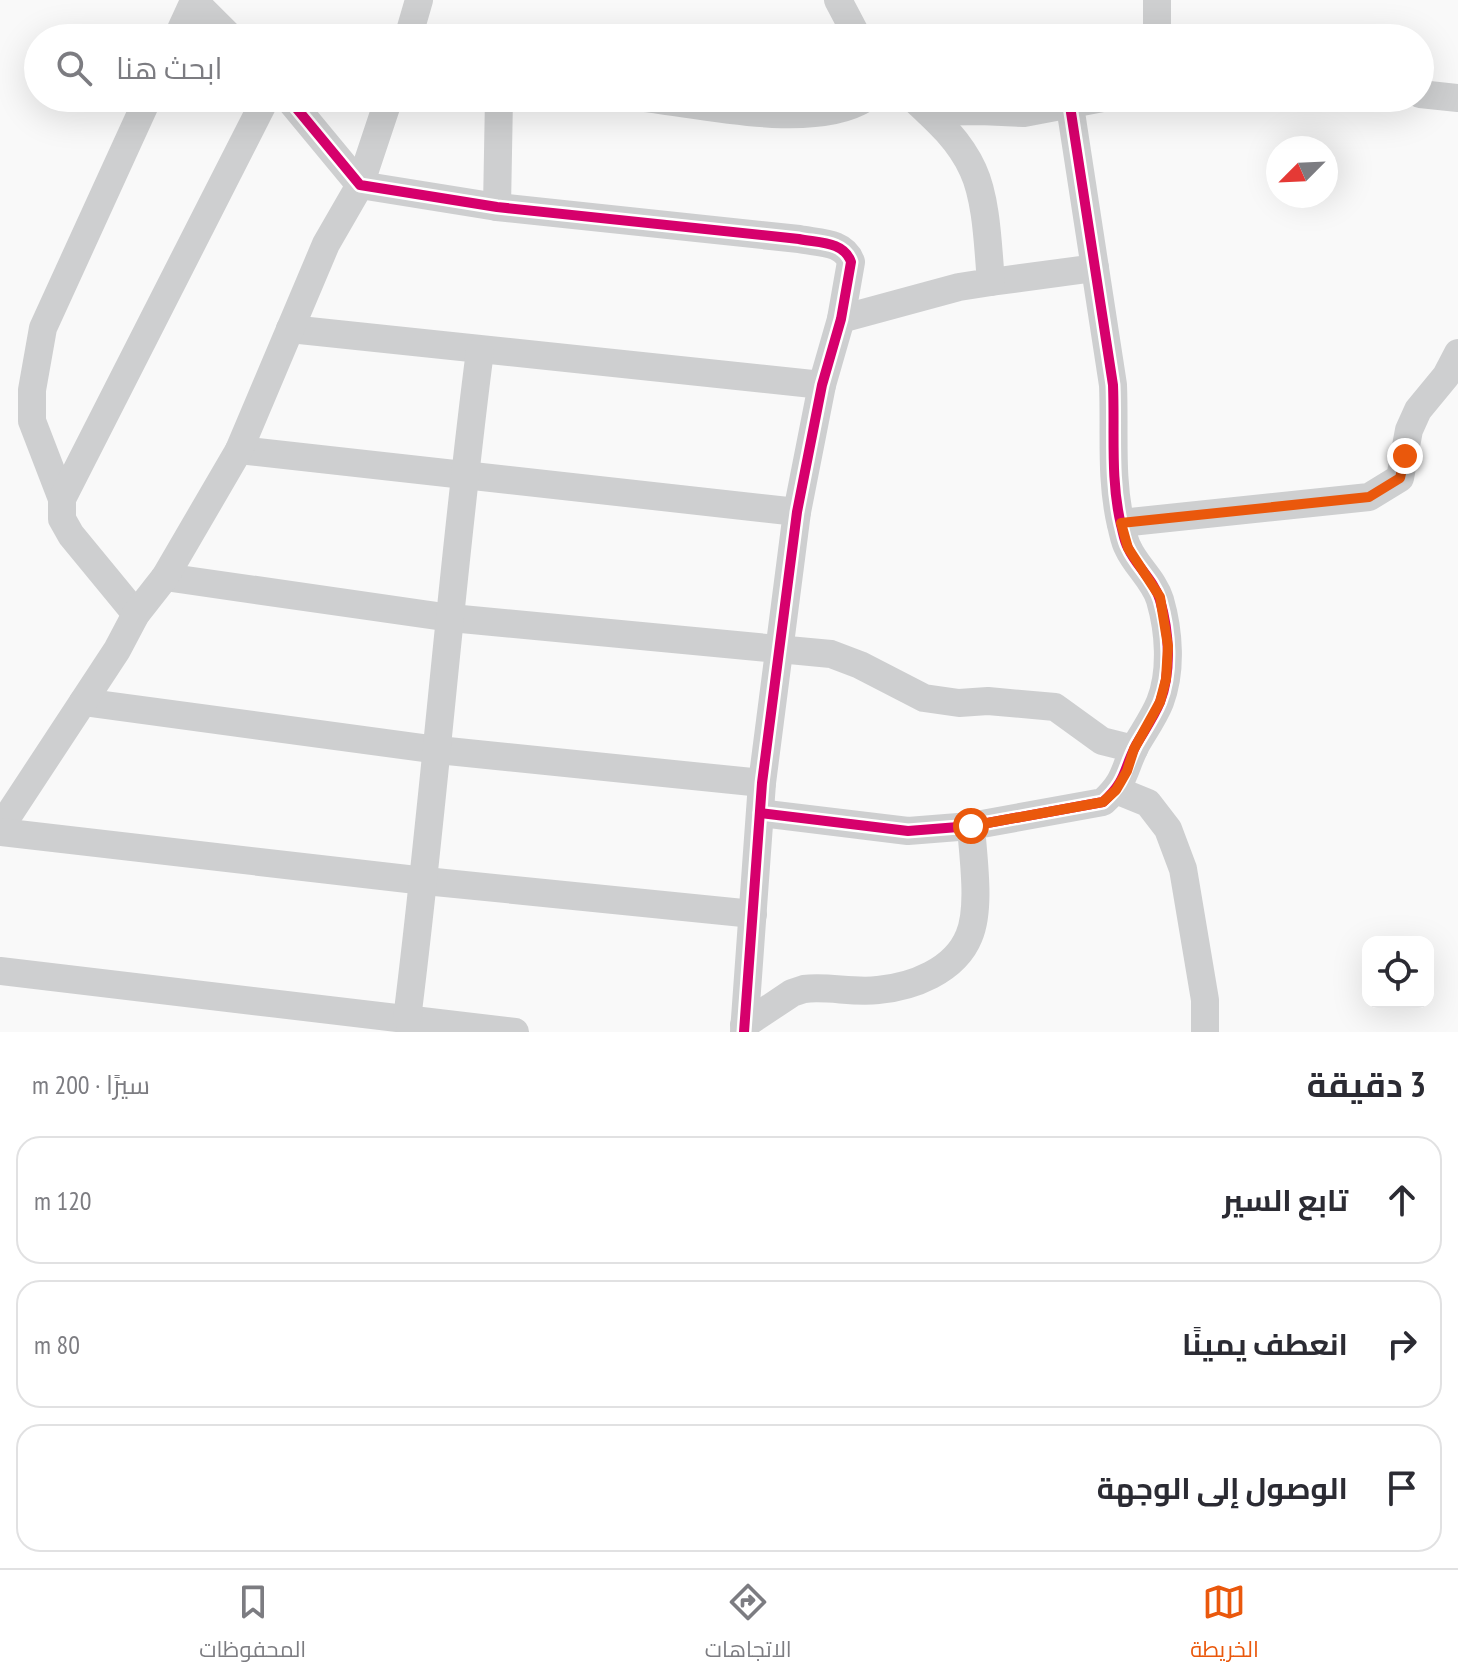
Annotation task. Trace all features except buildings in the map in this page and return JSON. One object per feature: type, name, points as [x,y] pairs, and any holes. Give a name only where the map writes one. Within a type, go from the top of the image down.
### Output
[{"type":"street","points":[[183,24],[194,0],[217,24]]},
{"type":"street","points":[[412,24],[419,0]]},
{"type":"street","points":[[838,0],[851,24]]},
{"type":"street","points":[[1157,0],[1157,24]]},
{"type":"street","points":[[1434,95],[1458,98]]},
{"type":"street","points":[[136,614],[71,535],[62,519],[62,499],[32,421],[32,390],[43,328],[142,112]]},
{"type":"street","points":[[62,499],[259,112]]},
{"type":"street","points":[[300,112],[360,185],[497,207],[784,238],[839,247],[849,255],[851,262],[841,319],[822,385],[797,512],[762,783],[744,1029]]},
{"type":"street","points":[[384,112],[360,185],[326,244],[239,450],[165,577],[136,614],[117,650],[0,830],[425,881],[753,914]]},
{"type":"street","points":[[497,207],[499,112]]},
{"type":"street","points":[[773,112],[800,115],[829,112]]},
{"type":"street","points":[[928,112],[945,128],[975,173],[991,282]]},
{"type":"street","points":[[1002,112],[1031,112]]},
{"type":"street","points":[[760,813],[908,831],[971,826],[1103,802],[1116,790],[1127,771],[1134,749],[1160,702],[1166,679],[1168,646],[1160,597],[1128,548],[1121,523],[1112,458],[1115,429],[1113,385],[1071,112]]},
{"type":"street","points":[[841,319],[959,287],[1095,268]]},
{"type":"street","points":[[290,329],[822,385]]},
{"type":"street","points":[[407,1019],[425,881],[463,477],[480,351]]},
{"type":"street","points":[[1121,523],[1369,497],[1400,478],[1409,430],[1418,410],[1446,376],[1458,353]]},
{"type":"street","points":[[239,450],[797,512]]},
{"type":"street","points":[[165,577],[451,618],[831,654],[860,665],[924,698],[959,703],[988,701],[1055,707],[1102,741],[1134,749]]},
{"type":"street","points":[[83,702],[438,750],[762,783]]},
{"type":"street","points":[[1116,790],[1148,803],[1168,829],[1183,869],[1205,1000],[1205,1032]]},
{"type":"street","points":[[744,1029],[792,993],[804,989],[880,990],[904,985],[944,967],[969,937],[974,918],[971,826]]},
{"type":"street","points":[[0,971],[292,1019],[407,1019],[515,1032]]},
{"type":"cycle path","points":[[300,112],[360,185],[497,207],[822,242],[848,255],[851,262],[841,319],[822,385],[797,512],[762,783],[744,1032]]},
{"type":"cycle path","points":[[760,813],[908,831],[971,826],[1103,802],[1121,781],[1136,745],[1158,708],[1168,664],[1165,625],[1157,593],[1131,555],[1121,525],[1114,472],[1113,385],[1071,112]]},
{"type":"route","points":[[971,826],[1103,802],[1116,790],[1127,771],[1134,749],[1160,702],[1166,679],[1168,646],[1160,597],[1128,548],[1121,523],[1369,497],[1400,478],[1405,456]]}]
